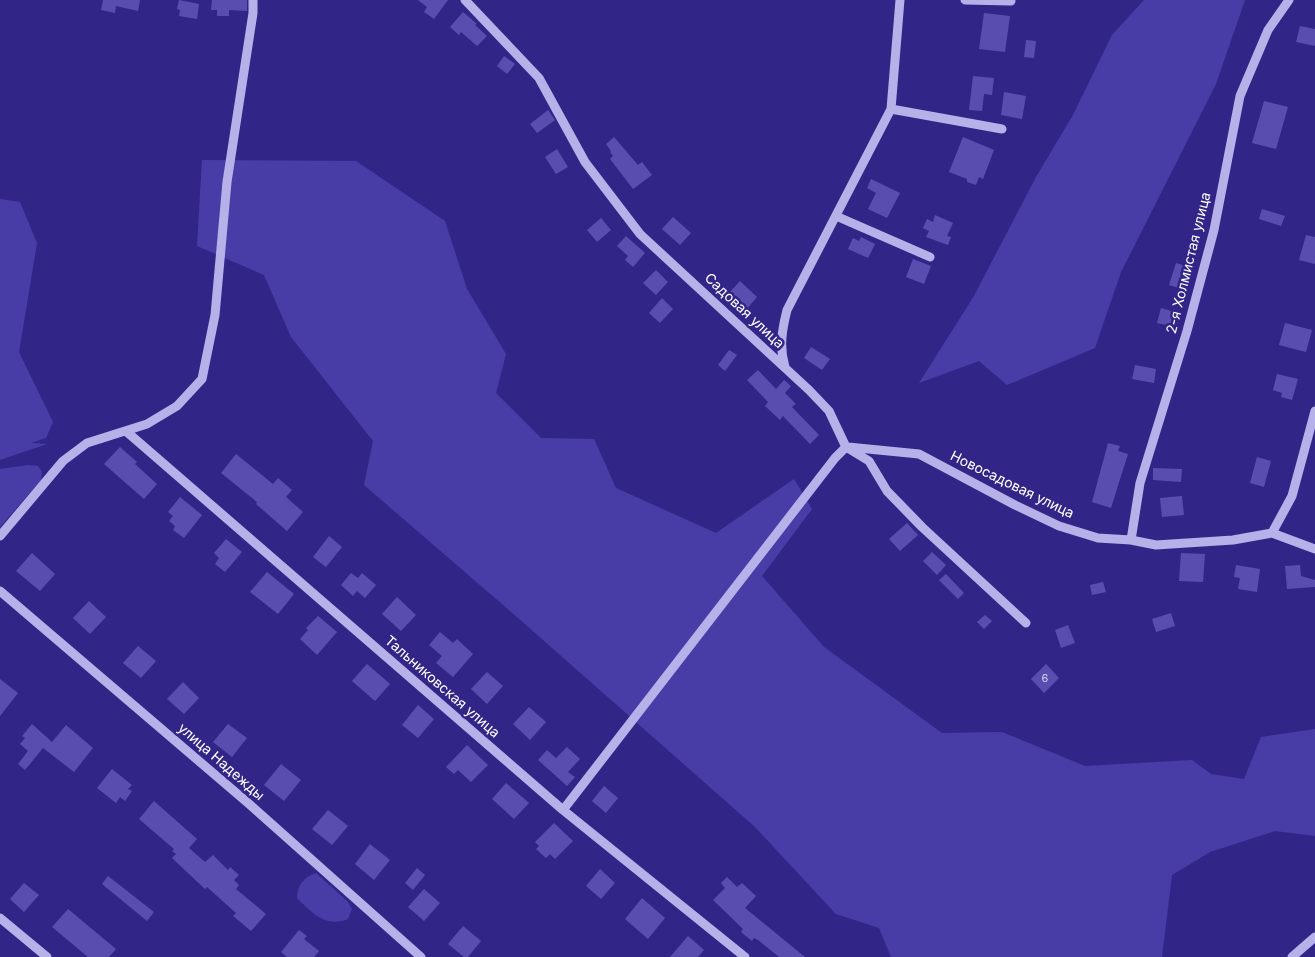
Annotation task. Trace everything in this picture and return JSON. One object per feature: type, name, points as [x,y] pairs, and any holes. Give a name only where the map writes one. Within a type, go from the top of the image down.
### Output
[{"type":"street","points":[[0,536],[63,461],[87,444],[147,424],[177,406],[202,379],[215,315],[227,182],[253,13],[253,0]]},
{"type":"street","name":"Садовая улица","points":[[465,0],[539,78],[585,162],[640,234],[809,390],[829,411],[846,447]]},
{"type":"street","points":[[785,368],[781,355],[781,333],[787,310],[890,109],[900,0]]},
{"type":"street","points":[[965,0],[1011,1]]},
{"type":"street","name":"2-я Холмистая улица","points":[[1131,540],[1140,482],[1187,331],[1214,230],[1240,96],[1268,30],[1289,0]]},
{"type":"street","points":[[890,109],[1002,129]]},
{"type":"street","points":[[836,216],[930,257]]},
{"type":"street","points":[[1315,411],[1292,496],[1272,533],[1315,549]]},
{"type":"street","name":"Тальниковская улица","points":[[127,432],[563,810],[745,957]]},
{"type":"street","points":[[563,810],[829,466],[846,447],[868,461],[887,491],[922,527],[1026,623]]},
{"type":"street","name":"Новосадовая улица","points":[[846,447],[919,454],[1059,526],[1098,538],[1131,540],[1156,545],[1233,540],[1272,533]]},
{"type":"street","name":"улица Надежды","points":[[0,591],[248,803],[422,957]]},
{"type":"street","points":[[0,918],[47,957]]},
{"type":"street","points":[[1292,957],[1315,937]]},
{"type":"shaded area","points":[[1144,0],[1245,0],[1216,84],[1121,272],[1095,348],[1007,385],[979,361],[919,383],[974,296],[1036,177],[1073,115],[1112,35]]},
{"type":"shaded area","points":[[202,160],[356,161],[445,221],[467,289],[506,354],[496,393],[541,438],[594,439],[616,488],[716,533],[794,479],[812,509],[762,576],[824,647],[942,733],[1002,732],[1085,766],[1192,760],[1211,774],[1244,779],[1261,737],[1315,729],[1315,836],[1275,831],[1210,852],[1172,875],[1162,957],[891,957],[879,928],[836,914],[755,827],[364,485],[373,441],[291,337],[264,275],[197,246]]},
{"type":"shaded area","points":[[0,199],[20,202],[37,243],[19,352],[53,422],[46,438],[31,443],[47,444],[0,460]]},
{"type":"shaded area","points":[[28,465],[38,466],[42,472],[41,480],[0,527],[0,469]]},
{"type":"shaded area","points":[[316,873],[347,901],[352,909],[348,919],[333,922],[326,920],[314,914],[297,898],[302,882]]},
{"type":"building","points":[[103,0],[140,0],[138,11],[116,6],[115,13],[101,10]]},
{"type":"building","points":[[179,0],[199,4],[197,19],[179,16],[180,10],[177,9]]},
{"type":"building","points":[[212,0],[247,0],[247,11],[229,10],[229,16],[217,16],[217,10],[211,10]]},
{"type":"building","points":[[418,0],[448,0],[434,19],[424,12],[427,7]]},
{"type":"building","points":[[463,12],[487,36],[477,46],[461,32],[459,35],[450,27]]},
{"type":"building","points":[[984,13],[1010,16],[1005,52],[979,49]]},
{"type":"building","points":[[1300,26],[1315,29],[1315,46],[1296,42]]},
{"type":"building","points":[[1026,40],[1036,41],[1034,58],[1024,57]]},
{"type":"building","points":[[504,56],[515,64],[507,74],[497,66]]},
{"type":"building","points":[[973,76],[994,78],[992,95],[984,94],[982,111],[969,110]]},
{"type":"building","points":[[1004,92],[1026,96],[1022,119],[1001,115]]},
{"type":"building","points":[[1264,101],[1288,107],[1276,149],[1252,143]]},
{"type":"building","points":[[548,110],[555,120],[537,133],[530,124]]},
{"type":"building","points":[[614,137],[638,165],[642,162],[652,175],[633,189],[610,159],[613,156],[606,144]]},
{"type":"building","points":[[963,137],[994,150],[983,179],[979,177],[976,185],[967,182],[967,179],[949,172]]},
{"type":"building","points":[[557,149],[568,167],[556,174],[545,157]]},
{"type":"building","points":[[871,179],[900,193],[887,218],[868,209],[876,193],[867,188]]},
{"type":"building","points":[[1262,209],[1285,216],[1281,226],[1259,219]]},
{"type":"building","points":[[935,215],[953,223],[947,236],[951,237],[948,245],[926,237],[929,231],[923,228],[927,219],[933,222]]},
{"type":"building","points":[[673,217],[691,233],[680,245],[662,229]]},
{"type":"building","points":[[601,218],[611,230],[597,242],[587,230]]},
{"type":"building","points":[[1306,235],[1315,237],[1315,264],[1299,260]]},
{"type":"building","points":[[626,236],[645,253],[633,267],[625,260],[628,256],[617,246]]},
{"type":"building","points":[[861,237],[875,244],[868,258],[848,249],[853,238],[859,241]]},
{"type":"building","points":[[913,259],[931,266],[924,284],[906,277]]},
{"type":"building","points":[[1176,263],[1192,268],[1185,290],[1169,285]]},
{"type":"building","points":[[656,270],[668,282],[656,295],[643,283]]},
{"type":"building","points":[[740,281],[757,297],[746,310],[728,294]]},
{"type":"building","points":[[662,298],[673,309],[660,323],[649,313]]},
{"type":"building","points":[[1161,308],[1178,313],[1175,327],[1157,323]]},
{"type":"building","points":[[1285,323],[1312,330],[1306,352],[1279,345]]},
{"type":"building","points":[[811,347],[830,359],[822,370],[804,358]]},
{"type":"building","points":[[729,350],[737,355],[725,371],[718,365]]},
{"type":"building","points":[[1135,365],[1156,369],[1154,383],[1132,379]]},
{"type":"building","points":[[758,370],[776,389],[784,380],[791,386],[785,393],[796,404],[792,407],[819,435],[810,444],[783,416],[780,420],[765,406],[768,402],[747,380]]},
{"type":"building","points":[[1277,374],[1298,379],[1292,400],[1281,397],[1282,393],[1273,390]]},
{"type":"building","points":[[1108,443],[1120,446],[1118,451],[1128,454],[1111,508],[1092,502]]},
{"type":"building","points":[[120,447],[157,484],[144,499],[104,464]]},
{"type":"building","points":[[236,454],[273,484],[278,478],[292,490],[286,497],[303,512],[287,531],[256,504],[257,502],[221,473]]},
{"type":"building","points":[[1257,457],[1271,461],[1264,487],[1250,483]]},
{"type":"building","points":[[1153,468],[1182,469],[1181,482],[1153,480]]},
{"type":"building","points":[[1182,496],[1184,515],[1162,517],[1160,498]]},
{"type":"building","points":[[180,497],[202,515],[184,538],[173,530],[175,526],[169,521],[173,516],[168,512]]},
{"type":"building","points":[[907,523],[918,535],[900,551],[889,539]]},
{"type":"building","points":[[329,536],[342,547],[326,567],[313,557]]},
{"type":"building","points":[[226,539],[242,552],[225,572],[215,564],[219,558],[214,553]]},
{"type":"building","points":[[932,552],[946,565],[937,575],[923,561]]},
{"type":"building","points":[[32,553],[55,574],[40,591],[16,571]]},
{"type":"building","points":[[1181,553],[1205,554],[1203,582],[1179,581]]},
{"type":"building","points":[[1236,565],[1260,569],[1257,592],[1238,589],[1240,578],[1234,577]]},
{"type":"building","points":[[1300,565],[1301,576],[1315,580],[1315,587],[1287,589],[1285,566]]},
{"type":"building","points":[[267,572],[294,594],[278,614],[250,592]]},
{"type":"building","points":[[351,573],[358,578],[362,573],[376,585],[365,598],[357,591],[353,596],[341,585]]},
{"type":"building","points":[[946,574],[964,593],[958,599],[939,580]]},
{"type":"building","points":[[1103,582],[1106,592],[1092,595],[1090,585]]},
{"type":"building","points":[[397,597],[416,615],[401,631],[382,614]]},
{"type":"building","points":[[89,601],[106,617],[90,634],[73,618]]},
{"type":"building","points":[[1171,613],[1175,626],[1156,632],[1152,619]]},
{"type":"building","points":[[985,615],[992,621],[984,629],[977,622]]},
{"type":"building","points":[[318,616],[337,632],[317,655],[300,639],[308,630],[306,628]]},
{"type":"building","points":[[1068,625],[1075,643],[1061,648],[1055,630]]},
{"type":"building","points":[[440,632],[453,643],[457,639],[473,654],[453,677],[436,663],[442,656],[429,645]]},
{"type":"building","points":[[138,646],[156,661],[141,678],[123,663]]},
{"type":"building","points":[[367,664],[390,684],[375,701],[352,681]]},
{"type":"building","points":[[1046,664],[1059,678],[1044,693],[1031,679]]},
{"type":"building","points":[[487,672],[503,686],[487,704],[471,689]]},
{"type":"building","points":[[0,679],[18,693],[0,716]]},
{"type":"building","points":[[183,682],[199,698],[184,714],[167,699]]},
{"type":"building","points":[[418,705],[434,719],[418,738],[402,725]]},
{"type":"building","points":[[529,707],[546,722],[530,740],[513,724]]},
{"type":"building","points":[[32,724],[52,742],[66,725],[93,748],[74,772],[43,748],[25,770],[18,764],[28,751],[20,744],[25,738],[22,736]]},
{"type":"building","points":[[228,724],[247,738],[232,757],[213,742]]},
{"type":"building","points":[[467,745],[488,765],[471,782],[458,770],[454,774],[446,767]]},
{"type":"building","points":[[567,747],[580,759],[568,772],[575,777],[567,786],[538,760],[547,750],[556,758]]},
{"type":"building","points":[[281,764],[301,780],[284,801],[264,785]]},
{"type":"building","points":[[112,769],[132,785],[128,789],[132,791],[125,801],[120,797],[116,803],[97,788]]},
{"type":"building","points":[[506,783],[529,803],[514,819],[492,799]]},
{"type":"building","points":[[604,786],[618,798],[606,813],[592,801]]},
{"type":"building","points":[[154,801],[197,839],[189,848],[205,862],[213,855],[228,870],[230,867],[239,875],[234,880],[239,885],[236,889],[266,914],[251,931],[233,916],[236,913],[207,887],[205,889],[172,858],[176,854],[172,851],[174,849],[139,819]]},
{"type":"building","points":[[328,810],[348,826],[332,845],[312,829]]},
{"type":"building","points":[[554,823],[573,841],[555,859],[550,854],[546,858],[536,849],[539,846],[535,842]]},
{"type":"building","points":[[370,844],[390,860],[374,880],[355,864]]},
{"type":"building","points":[[417,868],[425,875],[413,890],[405,883]]},
{"type":"building","points":[[600,869],[615,883],[601,899],[586,886]]},
{"type":"building","points":[[108,876],[154,912],[147,921],[102,884]]},
{"type":"building","points":[[727,877],[737,887],[742,883],[756,896],[745,908],[805,957],[779,957],[758,940],[754,938],[752,941],[741,932],[743,929],[713,900],[725,888],[721,883]]},
{"type":"building","points":[[24,883],[39,895],[24,912],[10,899]]},
{"type":"building","points":[[424,889],[440,903],[424,921],[408,907]]},
{"type":"building","points":[[642,898],[665,918],[648,939],[625,919]]},
{"type":"building","points":[[68,909],[116,949],[109,957],[88,957],[52,927]]},
{"type":"building","points":[[463,926],[481,941],[468,957],[464,957],[448,944]]},
{"type":"building","points":[[299,930],[307,936],[304,939],[319,951],[314,957],[287,957],[281,952]]},
{"type":"building","points":[[688,936],[704,950],[698,957],[670,957]]}]
